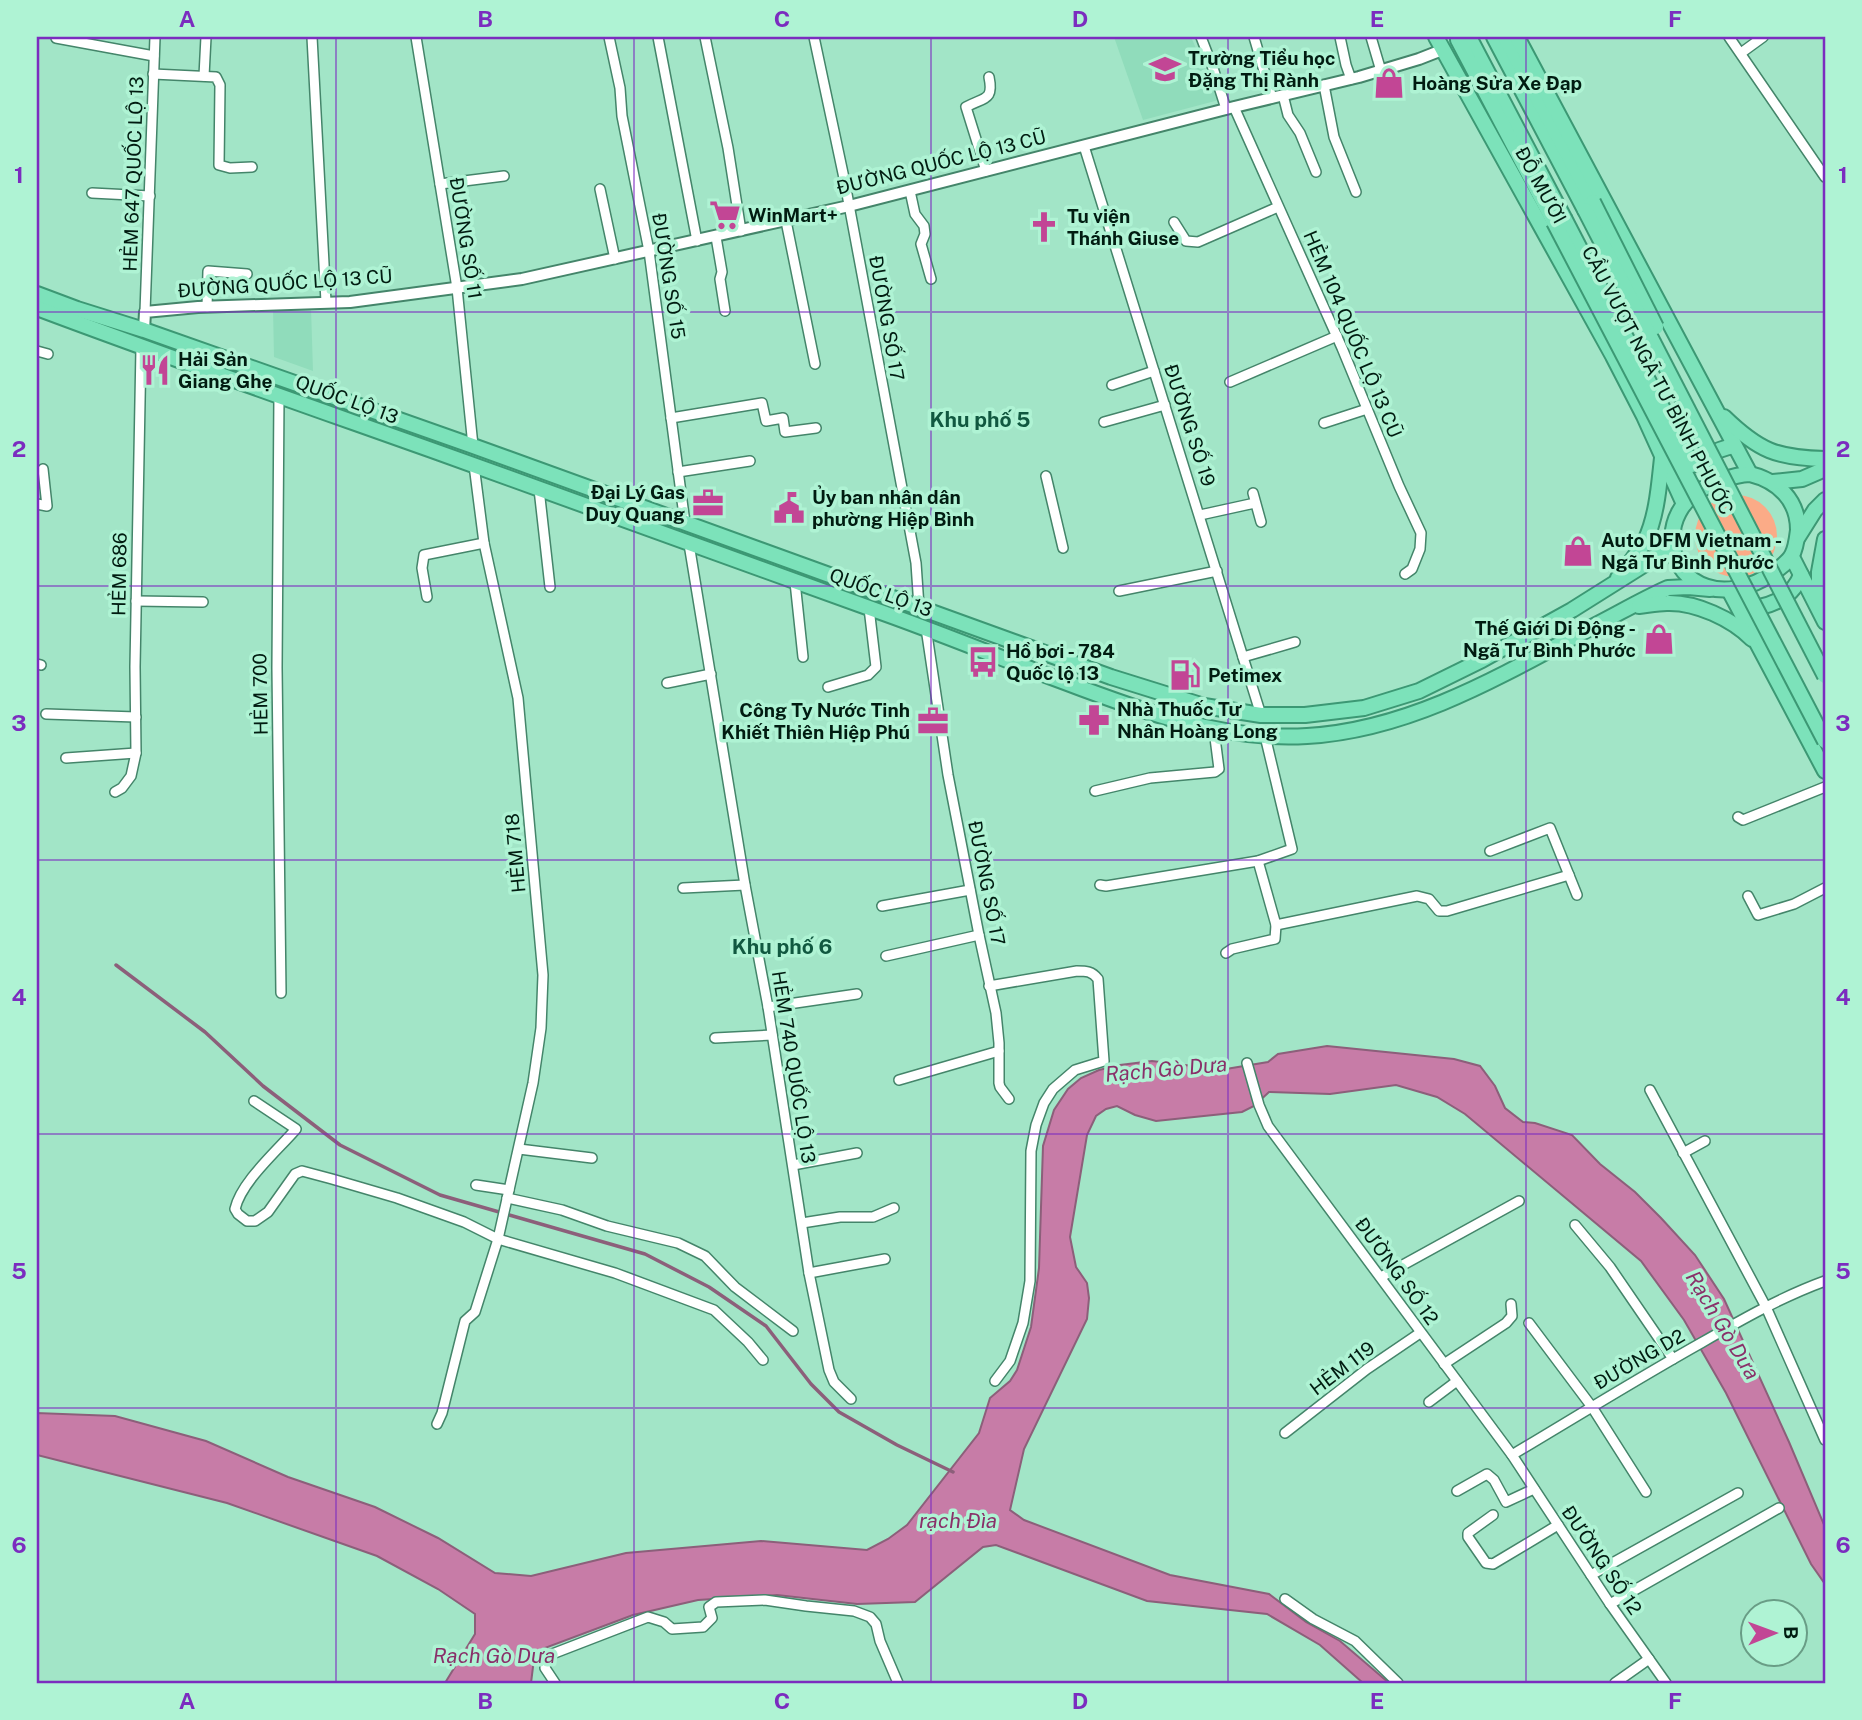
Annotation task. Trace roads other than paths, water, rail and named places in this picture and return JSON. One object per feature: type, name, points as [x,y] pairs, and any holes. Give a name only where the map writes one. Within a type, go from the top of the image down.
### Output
[{"type":"highway","name":"ĐỖ MƯỜI","points":[[1494,37],[1589,206]]},
{"type":"highway","name":"ĐỖ MƯỜI","points":[[1505,37],[1589,206]]},
{"type":"highway","points":[[1517,37],[1750,474]]},
{"type":"highway","name":"ĐỖ MƯỜI","points":[[1463,38],[1560,220]]},
{"type":"highway","name":"ĐƯỜNG QUỐC LỘ 13 CŨ","points":[[1439,43],[1463,38]]},
{"type":"highway","name":"ĐỖ MƯỜI","points":[[1439,43],[1613,356],[1684,505]]},
{"type":"highway","name":"CẦU VƯỢT NGÃ TƯ BÌNH PHƯỚC","points":[[1589,206],[1825,659]]},
{"type":"highway","name":"CẦU VƯỢT NGÃ TƯ BÌNH PHƯỚC","points":[[1589,206],[1825,676]]},
{"type":"highway","name":"CẦU VƯỢT NGÃ TƯ BÌNH PHƯỚC","points":[[1560,220],[1825,723]]},
{"type":"highway","name":"CẦU VƯỢT NGÃ TƯ BÌNH PHƯỚC","points":[[1560,220],[1825,741]]},
{"type":"highway","name":"QUỐC LỘ 13","points":[[37,294],[473,446],[1151,690],[1204,706],[1261,715],[1305,716],[1334,713],[1364,708],[1419,691],[1527,635],[1614,584],[1653,559],[1672,538]]},
{"type":"highway","name":"QUỐC LỘ 13","points":[[37,308],[141,348],[926,628],[1117,702],[1214,730],[1265,736],[1305,736],[1341,733],[1404,718],[1494,678],[1668,588],[1710,589]]},
{"type":"highway","points":[[141,348],[144,330]]},
{"type":"highway","points":[[1715,409],[1748,439],[1769,451],[1801,458],[1825,459]]},
{"type":"highway","points":[[1676,486],[1684,471],[1692,464],[1734,446]]},
{"type":"highway","points":[[1614,584],[1648,533],[1658,492],[1662,455]]},
{"type":"highway","points":[[1773,482],[1802,479],[1825,469]]},
{"type":"highway","points":[[1750,474],[1773,482],[1788,496],[1798,522],[1797,538],[1791,557],[1770,575],[1753,584],[1729,590],[1710,589],[1687,575],[1672,549],[1675,521],[1684,505],[1695,494],[1712,485],[1741,475],[1750,474]]},
{"type":"highway","points":[[1797,538],[1815,510],[1825,500]]},
{"type":"highway","points":[[1822,616],[1819,572],[1825,539]]},
{"type":"highway","points":[[1791,557],[1822,616]]},
{"type":"highway","points":[[1740,610],[1763,608],[1772,604],[1793,590],[1801,575]]},
{"type":"highway","points":[[1729,590],[1825,771]]},
{"type":"highway","points":[[1627,608],[1665,602],[1686,605],[1737,625],[1760,647]]},
{"type":"street","name":"HẺM 647 QUỐC LỘ 13","points":[[145,312],[156,37]]},
{"type":"street","points":[[204,76],[205,37]]},
{"type":"street","points":[[312,37],[326,302]]},
{"type":"street","name":"ĐƯỜNG SỐ 11","points":[[416,37],[457,288],[473,446]]},
{"type":"street","name":"ĐƯỜNG SỐ 15","points":[[610,37],[620,88],[622,116],[649,251],[685,523]]},
{"type":"street","points":[[658,37],[697,241]]},
{"type":"street","points":[[705,37],[726,136],[741,231]]},
{"type":"street","name":"ĐƯỜNG SỐ 17","points":[[814,37],[849,206],[916,563],[919,607]]},
{"type":"street","name":"HẺM 104 QUỐC LỘ 13 CŨ","points":[[1201,37],[1230,108],[1337,336],[1421,533],[1420,550],[1412,569],[1405,573]]},
{"type":"street","points":[[1254,37],[1277,97],[1300,133],[1316,173]]},
{"type":"street","points":[[1340,37],[1351,79]]},
{"type":"street","points":[[1371,37],[1381,71]]},
{"type":"street","points":[[1729,37],[1825,177]]},
{"type":"street","points":[[1741,53],[1763,37]]},
{"type":"street","points":[[56,38],[154,56]]},
{"type":"street","name":"ĐƯỜNG QUỐC LỘ 13 CŨ","points":[[145,312],[350,302],[522,279],[849,206],[1351,79],[1419,59],[1439,43]]},
{"type":"street","points":[[153,74],[216,77],[220,85],[219,165],[230,168],[252,167]]},
{"type":"street","points":[[986,171],[966,107],[988,98],[991,93],[989,77]]},
{"type":"street","points":[[1324,85],[1334,137],[1356,192]]},
{"type":"street","name":"ĐƯỜNG SỐ 19","points":[[1084,146],[1261,715]]},
{"type":"street","points":[[440,184],[504,176]]},
{"type":"street","points":[[600,189],[614,259]]},
{"type":"street","points":[[910,191],[915,214],[924,226],[925,234],[921,244],[931,279]]},
{"type":"street","points":[[92,193],[150,195]]},
{"type":"street","points":[[1174,222],[1186,241],[1198,242],[1278,206]]},
{"type":"street","points":[[786,221],[815,365]]},
{"type":"street","points":[[716,237],[725,311]]},
{"type":"street","points":[[207,307],[208,271],[247,274]]},
{"type":"street","points":[[144,330],[145,312]]},
{"type":"street","points":[[1230,382],[1337,336]]},
{"type":"street","name":"HẺM 686","points":[[115,792],[122,788],[131,776],[136,753],[141,348]]},
{"type":"street","points":[[37,351],[48,354]]},
{"type":"street","points":[[1112,384],[1154,371]]},
{"type":"street","name":"HẺM 700","points":[[279,395],[277,668],[281,993]]},
{"type":"street","points":[[671,418],[762,403],[766,421],[783,418],[785,432],[816,428]]},
{"type":"street","points":[[1104,422],[1165,405]]},
{"type":"street","points":[[1324,423],[1367,409]]},
{"type":"street","points":[[678,472],[750,461]]},
{"type":"street","name":"HẺM 718","points":[[437,1424],[465,1321],[475,1311],[498,1239],[533,1083],[541,1028],[543,975],[518,698],[484,543],[474,465]]},
{"type":"street","points":[[37,504],[47,506],[43,470]]},
{"type":"street","points":[[1046,476],[1063,548]]},
{"type":"street","points":[[539,489],[550,587]]},
{"type":"street","points":[[1200,515],[1254,498],[1261,522]]},
{"type":"street","points":[[427,597],[422,568],[424,555],[484,543]]},
{"type":"street","name":"HẺM 740 QUỐC LỘ 13","points":[[690,544],[745,885],[768,1007],[809,1273],[823,1347],[834,1382],[851,1399]]},
{"type":"street","points":[[1119,591],[1217,571]]},
{"type":"street","points":[[795,582],[803,657]]},
{"type":"street","points":[[136,601],[203,602]]},
{"type":"street","points":[[828,687],[868,675],[876,667],[869,608]]},
{"type":"street","name":"ĐƯỜNG SỐ 17","points":[[926,628],[948,775],[996,1013],[999,1083],[1009,1098]]},
{"type":"street","points":[[1243,657],[1296,642]]},
{"type":"street","points":[[667,683],[710,674]]},
{"type":"street","points":[[46,714],[136,717]]},
{"type":"street","points":[[1095,791],[1150,778],[1215,772],[1219,769],[1214,730]]},
{"type":"street","points":[[1100,885],[1258,861],[1292,849],[1265,736]]},
{"type":"street","points":[[66,758],[136,753]]},
{"type":"street","points":[[1738,817],[1743,820],[1825,787]]},
{"type":"street","points":[[1490,851],[1550,828],[1577,895]]},
{"type":"street","points":[[1226,953],[1232,949],[1276,939],[1276,925],[1258,861]]},
{"type":"street","points":[[1276,925],[1417,896],[1429,899],[1439,911],[1447,911],[1569,875]]},
{"type":"street","points":[[683,888],[745,885]]},
{"type":"street","points":[[1748,896],[1758,915],[1794,904],[1825,888]]},
{"type":"street","points":[[882,906],[970,890]]},
{"type":"street","points":[[886,956],[979,935]]},
{"type":"street","points":[[989,986],[1077,971],[1094,974],[1098,979],[1104,1061],[1075,1070],[1053,1089],[1044,1103],[1036,1125],[1031,1162],[1030,1281],[1023,1323],[1010,1361],[995,1381]]},
{"type":"street","points":[[768,1007],[857,994]]},
{"type":"street","points":[[715,1038],[772,1035]]},
{"type":"street","points":[[899,1080],[999,1051]]},
{"type":"street","name":"ĐƯỜNG SỐ 12","points":[[1247,1063],[1268,1126],[1512,1455],[1665,1683]]},
{"type":"street","points":[[1650,1090],[1766,1307],[1825,1440]]},
{"type":"street","points":[[254,1101],[296,1129],[238,1196],[235,1209],[247,1221],[256,1221],[268,1212],[295,1174],[302,1171],[397,1198],[498,1239],[615,1273],[714,1310],[763,1360]]},
{"type":"street","points":[[1683,1153],[1705,1141]]},
{"type":"street","points":[[519,1149],[592,1158]]},
{"type":"street","points":[[793,1165],[857,1153]]},
{"type":"street","points":[[476,1185],[607,1226],[678,1242],[705,1256],[735,1287],[793,1331]]},
{"type":"street","points":[[1381,1277],[1519,1201]]},
{"type":"street","points":[[802,1223],[840,1217],[873,1217],[894,1208]]},
{"type":"street","points":[[1575,1225],[1609,1267],[1673,1359]]},
{"type":"street","points":[[809,1273],[885,1259]]},
{"type":"street","name":"ĐƯỜNG D2","points":[[1512,1455],[1738,1322],[1795,1292],[1825,1281]]},
{"type":"street","points":[[1444,1364],[1506,1323],[1511,1316],[1511,1304]]},
{"type":"street","points":[[1529,1323],[1592,1407],[1646,1492]]},
{"type":"street","name":"HẺM 119","points":[[1285,1433],[1367,1369],[1420,1332]]},
{"type":"street","points":[[1429,1402],[1457,1381]]},
{"type":"street","points":[[1457,1491],[1488,1474],[1506,1502],[1534,1489]]},
{"type":"street","points":[[1591,1575],[1738,1493]]},
{"type":"street","points":[[1610,1604],[1779,1508]]},
{"type":"street","points":[[1493,1515],[1468,1533],[1486,1563],[1493,1564],[1558,1525]]},
{"type":"street","points":[[1285,1599],[1313,1619],[1355,1641],[1398,1683]]},
{"type":"street","points":[[555,1683],[545,1668],[547,1656],[565,1651],[596,1636],[649,1617],[664,1622],[672,1629],[704,1627],[712,1618],[709,1607],[716,1602],[765,1600],[854,1611],[870,1617],[876,1624],[880,1642],[898,1683]]},
{"type":"street","points":[[1615,1683],[1648,1659]]},
{"type":"water","points":[[1327,1046],[1454,1059],[1480,1066],[1495,1086],[1505,1108],[1523,1122],[1535,1123],[1572,1135],[1600,1164],[1635,1192],[1661,1218],[1695,1255],[1724,1299],[1789,1442],[1825,1527],[1825,1584],[1811,1564],[1726,1393],[1684,1320],[1641,1261],[1465,1114],[1437,1097],[1396,1085],[1330,1094],[1269,1092],[1254,1106],[1242,1112],[1156,1121],[1117,1106],[1096,1116],[1087,1135],[1070,1237],[1076,1267],[1087,1283],[1087,1319],[1024,1449],[1010,1510],[1024,1520],[1170,1575],[1269,1594],[1306,1622],[1340,1641],[1389,1683],[1363,1683],[1320,1645],[1267,1614],[1147,1601],[996,1545],[983,1547],[915,1602],[857,1604],[777,1595],[698,1600],[633,1615],[542,1649],[534,1659],[531,1683],[445,1683],[475,1634],[475,1614],[438,1589],[377,1556],[227,1503],[37,1455],[37,1413],[115,1416],[206,1441],[288,1477],[375,1507],[438,1538],[495,1573],[531,1576],[626,1553],[761,1541],[867,1550],[907,1525],[979,1433],[990,1398],[1010,1381],[1017,1370],[1031,1327],[1039,1268],[1043,1146],[1054,1110],[1068,1089],[1081,1078],[1120,1065],[1152,1061],[1214,1071],[1268,1062],[1278,1054]]},
{"type":"waterway","points":[[116,965],[205,1032],[263,1086],[340,1145],[440,1195],[645,1254],[709,1287],[766,1326],[811,1384],[839,1412],[897,1445],[953,1472]]},
{"type":"place","name":"Trường Tiểu học Đặng Thị Rành","points":[[1165,69]]},
{"type":"place","name":"Hoàng Sửa Xe Đạp","points":[[1389,83]]},
{"type":"place","name":"WinMart+","points":[[725,215]]},
{"type":"place","name":"Tu viện Thánh Giuse","points":[[1044,227]]},
{"type":"place","name":"Hải Sản Giang Ghẹ","points":[[155,370]]},
{"type":"place","name":"Đại Lý Gas Duy Quang","points":[[708,503]]},
{"type":"place","name":"Ủy ban nhân dân phường Hiệp Bình","points":[[789,508]]},
{"type":"place","name":"Auto DFM Vietnam - Ngã Tư Bình Phước","points":[[1578,551]]},
{"type":"place","name":"Thế Giới Di Động - Ngã Tư Bình Phước","points":[[1659,639]]},
{"type":"place","name":"Hồ bơi - 784 Quốc lộ 13","points":[[983,662]]},
{"type":"place","name":"Petimex","points":[[1185,675]]},
{"type":"place","name":"Nhà Thuốc Tư Nhân Hoàng Long","points":[[1094,720]]},
{"type":"place","name":"Công Ty Nước Tinh Khiết Thiên Hiệp Phú","points":[[933,721]]},
{"type":"district","name":"Khu phố 5","points":[[980,419]]},
{"type":"district","name":"Khu phố 6","points":[[782,946]]},
{"type":"water label","name":"Rạch Gò Dưa","points":[[1166,1069]]},
{"type":"water label","name":"Rạch Gò Dưa","points":[[1723,1325]]},
{"type":"water label","name":"rạch Đìa","points":[[958,1520]]},
{"type":"water label","name":"Rạch Gò Dưa","points":[[494,1655]]}]
